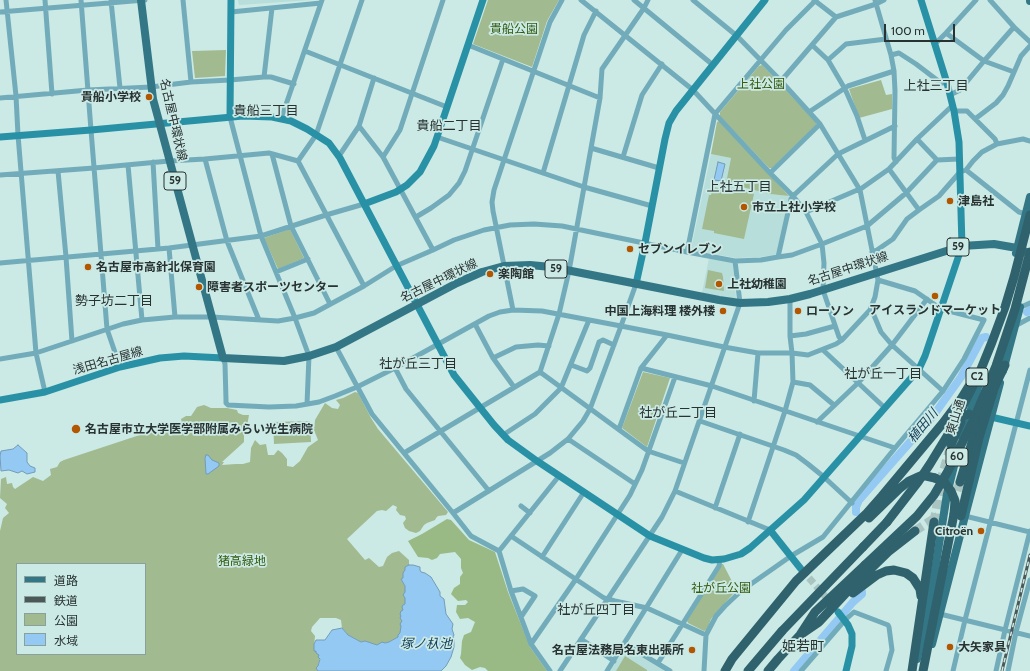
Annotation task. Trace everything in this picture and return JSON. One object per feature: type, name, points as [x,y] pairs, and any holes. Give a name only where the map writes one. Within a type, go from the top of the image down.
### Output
[{"type":"highway","points":[[951,445],[985,374],[1004,325],[1017,278],[1029,215]]},
{"type":"highway","name":"C2","points":[[782,631],[887,522],[930,464],[952,428],[979,374],[1005,307],[1029,215]]},
{"type":"highway","name":"C2","points":[[800,635],[815,612],[917,516],[934,495],[948,471],[974,419],[989,384],[1005,340],[1030,253]]},
{"type":"highway","points":[[925,671],[942,582],[979,438],[1003,358],[1020,291]]},
{"type":"highway","points":[[725,671],[732,660],[789,589],[867,513],[943,423],[961,399],[995,337]]},
{"type":"highway","points":[[960,482],[978,423],[1004,365]]},
{"type":"highway","points":[[892,484],[924,454],[953,421],[959,416],[969,414]]},
{"type":"highway","points":[[833,546],[871,517],[899,489],[909,481],[920,476],[935,478],[945,484],[951,491],[960,515]]},
{"type":"highway","points":[[913,671],[934,522]]},
{"type":"highway","points":[[768,671],[800,635],[819,622],[888,552],[914,532]]},
{"type":"highway","points":[[825,615],[872,578],[890,570],[906,573],[916,581],[920,589],[922,610]]},
{"type":"highway","points":[[748,671],[782,631]]},
{"type":"highway","points":[[753,671],[782,631]]},
{"type":"main road","name":"名古屋中環状線","points":[[141,0],[151,87],[159,123],[223,358],[284,361],[310,356],[336,347],[457,283],[482,272],[504,266],[530,265],[551,267],[607,279],[740,303],[768,302],[790,299],[877,276],[962,246],[994,244],[1017,248],[1030,253]]},
{"type":"main road","name":"東山通","points":[[913,671],[930,601],[947,494],[969,414],[995,337],[1017,248],[1029,215],[1030,197]]},
{"type":"main road","name":"60","points":[[925,671],[940,614],[960,515],[991,417],[1030,266]]},
{"type":"street","points":[[6,0],[16,96],[36,353],[45,392]]},
{"type":"street","points":[[45,0],[52,94]]},
{"type":"street","points":[[81,0],[90,130],[107,329],[120,367]]},
{"type":"street","points":[[0,12],[82,6],[111,1],[145,0]]},
{"type":"street","points":[[183,0],[191,82]]},
{"type":"street","points":[[231,0],[230,117],[261,236],[310,356],[307,404]]},
{"type":"street","points":[[298,160],[316,135],[362,0]]},
{"type":"street","points":[[383,157],[400,130],[443,0]]},
{"type":"street","points":[[0,263],[192,246],[261,236],[364,204],[400,190],[420,172],[434,146],[483,0]]},
{"type":"street","points":[[513,310],[492,202],[494,190],[550,22],[562,0]]},
{"type":"street","points":[[581,0],[693,90],[793,196],[806,212],[822,244],[824,263],[823,290],[838,337],[842,340]]},
{"type":"street","points":[[634,0],[713,65]]},
{"type":"street","points":[[404,454],[540,372],[559,314],[569,271],[600,98],[602,69],[648,0]]},
{"type":"street","points":[[223,358],[225,364],[226,400],[228,405],[276,407],[296,406],[312,403],[357,387],[438,345],[489,316],[500,312],[513,310],[542,311],[667,335],[724,348],[758,353],[792,353],[808,356],[842,340],[870,310],[875,297],[877,276],[860,190],[820,124],[737,36],[692,0]]},
{"type":"street","points":[[687,252],[715,114],[786,30],[815,0],[836,17]]},
{"type":"street","points":[[781,81],[836,17],[884,0]]},
{"type":"street","points":[[0,137],[243,116],[272,116],[291,121],[307,129],[329,143],[339,156],[454,375],[503,434],[519,449],[650,536],[704,558],[712,560],[720,559],[741,554],[750,548],[804,500],[919,369],[925,356],[962,246],[963,171],[959,159],[959,142],[954,108],[921,0]]},
{"type":"street","points":[[934,43],[946,33],[976,0]]},
{"type":"street","points":[[990,0],[1014,27],[1030,42]]},
{"type":"street","points":[[111,1],[120,88]]},
{"type":"street","points":[[452,513],[550,453],[568,440],[583,421],[590,408],[636,284],[664,139],[669,123],[676,111],[737,36],[763,1]]},
{"type":"street","points":[[231,12],[322,2],[282,119]]},
{"type":"street","points":[[875,2],[891,55],[894,71],[894,158],[896,162]]},
{"type":"street","points":[[264,77],[272,8]]},
{"type":"street","points":[[543,173],[584,35],[596,11]]},
{"type":"street","points":[[950,95],[960,90],[1014,27]]},
{"type":"street","points":[[946,33],[984,61],[1014,72]]},
{"type":"street","points":[[828,60],[846,44],[886,39]]},
{"type":"street","points":[[468,45],[600,98]]},
{"type":"street","points":[[812,45],[828,60],[845,89],[857,116],[865,140]]},
{"type":"street","points":[[975,119],[996,103],[1003,95],[1021,56],[1030,46]]},
{"type":"street","points":[[305,51],[447,107]]},
{"type":"street","points":[[891,55],[899,53],[941,83],[947,83]]},
{"type":"street","points":[[416,217],[432,208],[448,195],[459,183],[465,171],[503,59]]},
{"type":"street","points":[[623,157],[642,95],[662,64]]},
{"type":"street","points":[[809,112],[848,86],[894,71]]},
{"type":"street","points":[[0,98],[264,77],[271,77],[294,84]]},
{"type":"street","points":[[339,156],[359,126],[374,78]]},
{"type":"street","points":[[954,108],[967,112],[995,140],[997,144]]},
{"type":"street","points":[[806,212],[860,190],[889,169],[917,139],[954,108]]},
{"type":"street","points":[[770,173],[820,124]]},
{"type":"street","points":[[359,126],[383,157],[433,250]]},
{"type":"street","points":[[778,257],[791,199],[793,196],[838,154],[895,126]]},
{"type":"street","points":[[437,137],[584,187],[652,206]]},
{"type":"street","points":[[917,139],[938,160]]},
{"type":"street","points":[[872,252],[893,239],[907,220],[939,196],[982,152],[997,144],[1023,140],[1030,141]]},
{"type":"street","points":[[591,148],[659,168]]},
{"type":"street","points":[[0,175],[269,153],[298,160]]},
{"type":"street","points":[[272,154],[291,226],[330,304]]},
{"type":"street","points":[[205,159],[227,241],[259,320]]},
{"type":"street","points":[[0,359],[36,353],[123,324],[142,320],[174,317],[212,317],[278,321],[295,318],[314,313],[364,286],[396,266],[433,250],[477,232],[516,224],[562,226],[735,261],[761,260],[792,255],[867,226],[906,193],[938,160],[959,159]]},
{"type":"street","points":[[298,160],[364,286]]},
{"type":"street","points":[[153,162],[158,249]]},
{"type":"street","points":[[128,165],[142,320]]},
{"type":"street","points":[[889,169],[919,210]]},
{"type":"street","points":[[58,170],[72,341]]},
{"type":"street","points":[[963,171],[1020,212],[1029,215]]},
{"type":"street","points":[[169,248],[174,317]]},
{"type":"street","points":[[276,272],[308,259]]},
{"type":"street","points":[[560,671],[650,536],[662,517],[675,491],[740,303],[735,261]]},
{"type":"street","points":[[704,671],[706,634],[716,616],[740,591],[791,556],[823,537],[895,448],[944,391],[964,359],[984,320],[941,310],[915,292],[877,276]]},
{"type":"street","points":[[748,522],[774,446],[793,382],[790,336],[790,299]]},
{"type":"street","points":[[817,422],[858,383],[892,345],[927,299]]},
{"type":"street","points":[[1019,308],[1030,302]]},
{"type":"street","points":[[870,310],[873,313],[881,332],[892,345],[944,391]]},
{"type":"street","points":[[1015,326],[1030,318]]},
{"type":"street","points":[[503,434],[535,414],[561,388],[589,320]]},
{"type":"street","points":[[475,324],[493,358],[514,387]]},
{"type":"street","points":[[790,336],[806,334],[835,326]]},
{"type":"street","points":[[619,429],[641,368],[667,335]]},
{"type":"street","points":[[571,365],[587,371],[590,368],[599,342],[602,340],[614,345]]},
{"type":"street","points":[[493,358],[516,347],[548,346]]},
{"type":"street","points":[[336,347],[372,414],[471,536],[499,551],[511,591],[531,644],[550,671]]},
{"type":"street","points":[[823,350],[886,408]]},
{"type":"street","points":[[754,401],[758,353]]},
{"type":"street","name":"浅田名古屋線","points":[[0,400],[45,392],[120,367],[160,358],[184,356],[223,358]]},
{"type":"street","points":[[395,368],[406,389],[489,491]]},
{"type":"street","points":[[641,368],[712,386],[895,448]]},
{"type":"street","points":[[953,671],[1030,370]]},
{"type":"street","points":[[540,372],[648,451],[684,463]]},
{"type":"street","points":[[531,644],[618,515],[635,484],[642,470],[675,376]]},
{"type":"street","points":[[793,382],[810,385],[834,405]]},
{"type":"street","points":[[991,417],[1030,426]]},
{"type":"street","points":[[700,421],[796,455],[824,477],[852,503]]},
{"type":"street","points":[[715,508],[740,434]]},
{"type":"street","points":[[568,440],[635,484]]},
{"type":"street","points":[[499,551],[559,476]]},
{"type":"street","points":[[675,491],[770,530],[801,569]]},
{"type":"street","points":[[542,557],[584,492]]},
{"type":"street","points":[[521,506],[530,513]]},
{"type":"street","points":[[960,515],[1030,531],[996,671]]},
{"type":"street","points":[[511,536],[608,600],[647,608],[706,634]]},
{"type":"street","points":[[607,671],[682,550]]},
{"type":"street","points":[[658,664],[719,566],[720,559]]},
{"type":"street","points":[[1008,671],[1016,632],[1030,580]]},
{"type":"street","points":[[511,591],[523,588],[535,596],[521,617]]},
{"type":"street","points":[[801,671],[842,617],[852,612],[888,625],[892,650],[886,671]]},
{"type":"street","points":[[940,614],[1030,636]]},
{"type":"street","points":[[842,617],[850,629],[852,640],[846,671]]},
{"type":"street","points":[[581,639],[614,661]]},
{"type":"street","points":[[625,644],[670,671]]},
{"type":"shaded area","points":[[238,0],[311,0],[239,5]]},
{"type":"shaded area","name":"市立上社小学校","points":[[711,154],[731,158],[726,183],[770,194],[789,196],[790,198],[776,255],[736,258],[691,249]]},
{"type":"shaded area","name":"上社幼稚園","points":[[709,258],[733,263],[736,298],[734,299],[702,293]]},
{"type":"shaded area","points":[[626,648],[665,671],[610,671]]},
{"type":"green space","name":"貴船公園","points":[[488,0],[559,0],[547,21],[532,67],[473,44]]},
{"type":"green space","points":[[226,50],[225,76],[195,78],[192,51]]},
{"type":"green space","name":"上社公園","points":[[762,65],[816,122],[816,125],[772,168],[769,168],[720,116],[720,112],[759,66]]},
{"type":"green space","points":[[881,80],[886,95],[892,94],[892,109],[859,118],[849,89]]},
{"type":"green space","name":"上社公園","points":[[719,121],[789,196],[770,194],[726,183],[731,158],[711,154],[717,122]]},
{"type":"green space","points":[[713,187],[723,189],[724,187],[754,194],[744,239],[702,229],[709,195],[711,195]]},
{"type":"green space","points":[[290,229],[304,258],[278,269],[264,238]]},
{"type":"green space","points":[[708,270],[722,273],[724,291],[705,288]]},
{"type":"green space","points":[[643,372],[670,378],[647,447],[622,428]]},
{"type":"green space","name":"猪高緑地","points":[[355,392],[358,393],[378,429],[448,512],[446,515],[438,516],[435,520],[427,523],[420,531],[416,533],[405,528],[403,523],[406,519],[405,516],[400,515],[396,510],[397,507],[393,505],[386,511],[377,511],[347,539],[365,560],[369,558],[379,567],[383,566],[387,557],[392,553],[399,551],[409,560],[409,565],[405,567],[403,578],[401,579],[405,586],[405,604],[403,605],[404,610],[401,616],[402,621],[398,637],[389,642],[377,645],[365,641],[361,642],[348,635],[342,628],[341,620],[336,618],[320,618],[312,627],[311,631],[315,636],[314,646],[319,655],[318,671],[0,671],[0,531],[3,518],[9,513],[5,508],[7,504],[0,498],[1,479],[6,477],[7,484],[12,483],[15,489],[33,477],[43,481],[51,475],[50,469],[57,467],[60,462],[64,460],[167,426],[182,424],[181,419],[186,416],[191,416],[197,407],[204,405],[211,408],[227,408],[237,410],[238,413],[249,415],[244,433],[244,442],[222,462],[224,462],[222,465],[243,464],[250,462],[251,448],[255,440],[260,445],[266,444],[268,455],[274,455],[278,450],[287,459],[287,466],[293,467],[300,461],[308,447],[318,440],[314,430],[315,420],[325,403],[332,408],[338,409],[340,405],[336,400]]},
{"type":"green space","points":[[310,421],[311,442],[274,444],[273,422]]},
{"type":"green space","points":[[447,519],[451,520],[469,540],[495,552],[508,592],[530,647],[547,671],[488,671],[485,668],[480,667],[472,670],[465,665],[460,658],[464,635],[471,632],[475,622],[468,618],[460,619],[456,612],[457,605],[465,605],[468,602],[466,600],[458,601],[451,594],[454,588],[460,584],[460,577],[463,573],[461,568],[461,559],[455,552],[440,554],[437,558],[432,560],[418,557],[408,541]]},
{"type":"green space","name":"社が丘公園","points":[[721,564],[723,564],[737,591],[711,619],[707,630],[704,631],[688,623],[687,621]]},
{"type":"green space","points":[[625,656],[647,670],[647,671],[616,671]]},
{"type":"water","points":[[718,162],[725,164],[721,181],[714,180]]},
{"type":"water","points":[[18,445],[27,453],[27,462],[30,466],[35,468],[35,472],[27,474],[22,471],[18,473],[9,470],[1,471],[1,451],[13,449]]},
{"type":"water","points":[[206,455],[219,463],[219,466],[208,474],[206,474]]},
{"type":"water","name":"塚ノ杁池","points":[[409,565],[420,567],[421,572],[431,577],[440,592],[440,596],[444,599],[446,614],[453,624],[452,629],[454,635],[454,647],[446,666],[441,671],[318,671],[316,668],[320,659],[316,651],[314,651],[314,644],[316,640],[325,640],[332,630],[342,628],[348,635],[361,642],[365,641],[377,645],[382,642],[389,642],[398,637],[400,633],[400,624],[402,621],[400,614],[403,610],[403,605],[405,604],[405,598],[403,595],[405,592],[405,586],[401,579],[403,578],[405,567]]},
{"type":"waterway","name":"植田川","points":[[856,512],[856,507],[859,500],[933,416],[961,377],[982,338],[986,337]]},
{"type":"waterway","name":"植田川","points":[[794,671],[853,602],[862,594],[862,592]]},
{"type":"tunnel","points":[[934,522],[942,476],[951,445]]},
{"type":"tunnel","points":[[951,503],[960,482]]},
{"type":"tunnel","points":[[915,531],[938,516]]},
{"type":"tunnel","points":[[802,570],[831,603]]},
{"type":"railway","points":[[1002,671],[1030,555]]},
{"type":"place","name":"貴船小学校","points":[[149,97]]},
{"type":"place","name":"津島社","points":[[950,201]]},
{"type":"place","name":"市立上社小学校","points":[[744,207]]},
{"type":"place","name":"セブンイレブン","points":[[630,249]]},
{"type":"place","name":"名古屋市高針北保育園","points":[[88,267]]},
{"type":"place","name":"楽陶館","points":[[490,274]]},
{"type":"place","name":"上社幼稚園","points":[[719,284]]},
{"type":"place","name":"障害者スポーツセンター","points":[[199,287]]},
{"type":"place","name":"アイスランドマーケット","points":[[935,296]]},
{"type":"place","name":"中国上海料理 楼外楼","points":[[723,311]]},
{"type":"place","name":"ローソン","points":[[798,311]]},
{"type":"place","name":"名古屋市立大学医学部附属みらい光生病院","points":[[76,429]]},
{"type":"place","name":"Citroën","points":[[981,531]]},
{"type":"place","name":"大矢家具","points":[[950,647]]},
{"type":"place","name":"名古屋法務局名東出張所","points":[[692,650]]},
{"type":"district","name":"上社三丁目","points":[[936,86]]},
{"type":"district","name":"貴船三丁目","points":[[266,111]]},
{"type":"district","name":"貴船二丁目","points":[[449,126]]},
{"type":"district","name":"上社五丁目","points":[[739,187]]},
{"type":"district","name":"勢子坊二丁目","points":[[114,301]]},
{"type":"district","name":"社が丘三丁目","points":[[418,364]]},
{"type":"district","name":"社が丘一丁目","points":[[883,374]]},
{"type":"district","name":"社が丘二丁目","points":[[678,413]]},
{"type":"district","name":"社が丘四丁目","points":[[596,610]]},
{"type":"district","name":"姫若町","points":[[803,647]]}]
